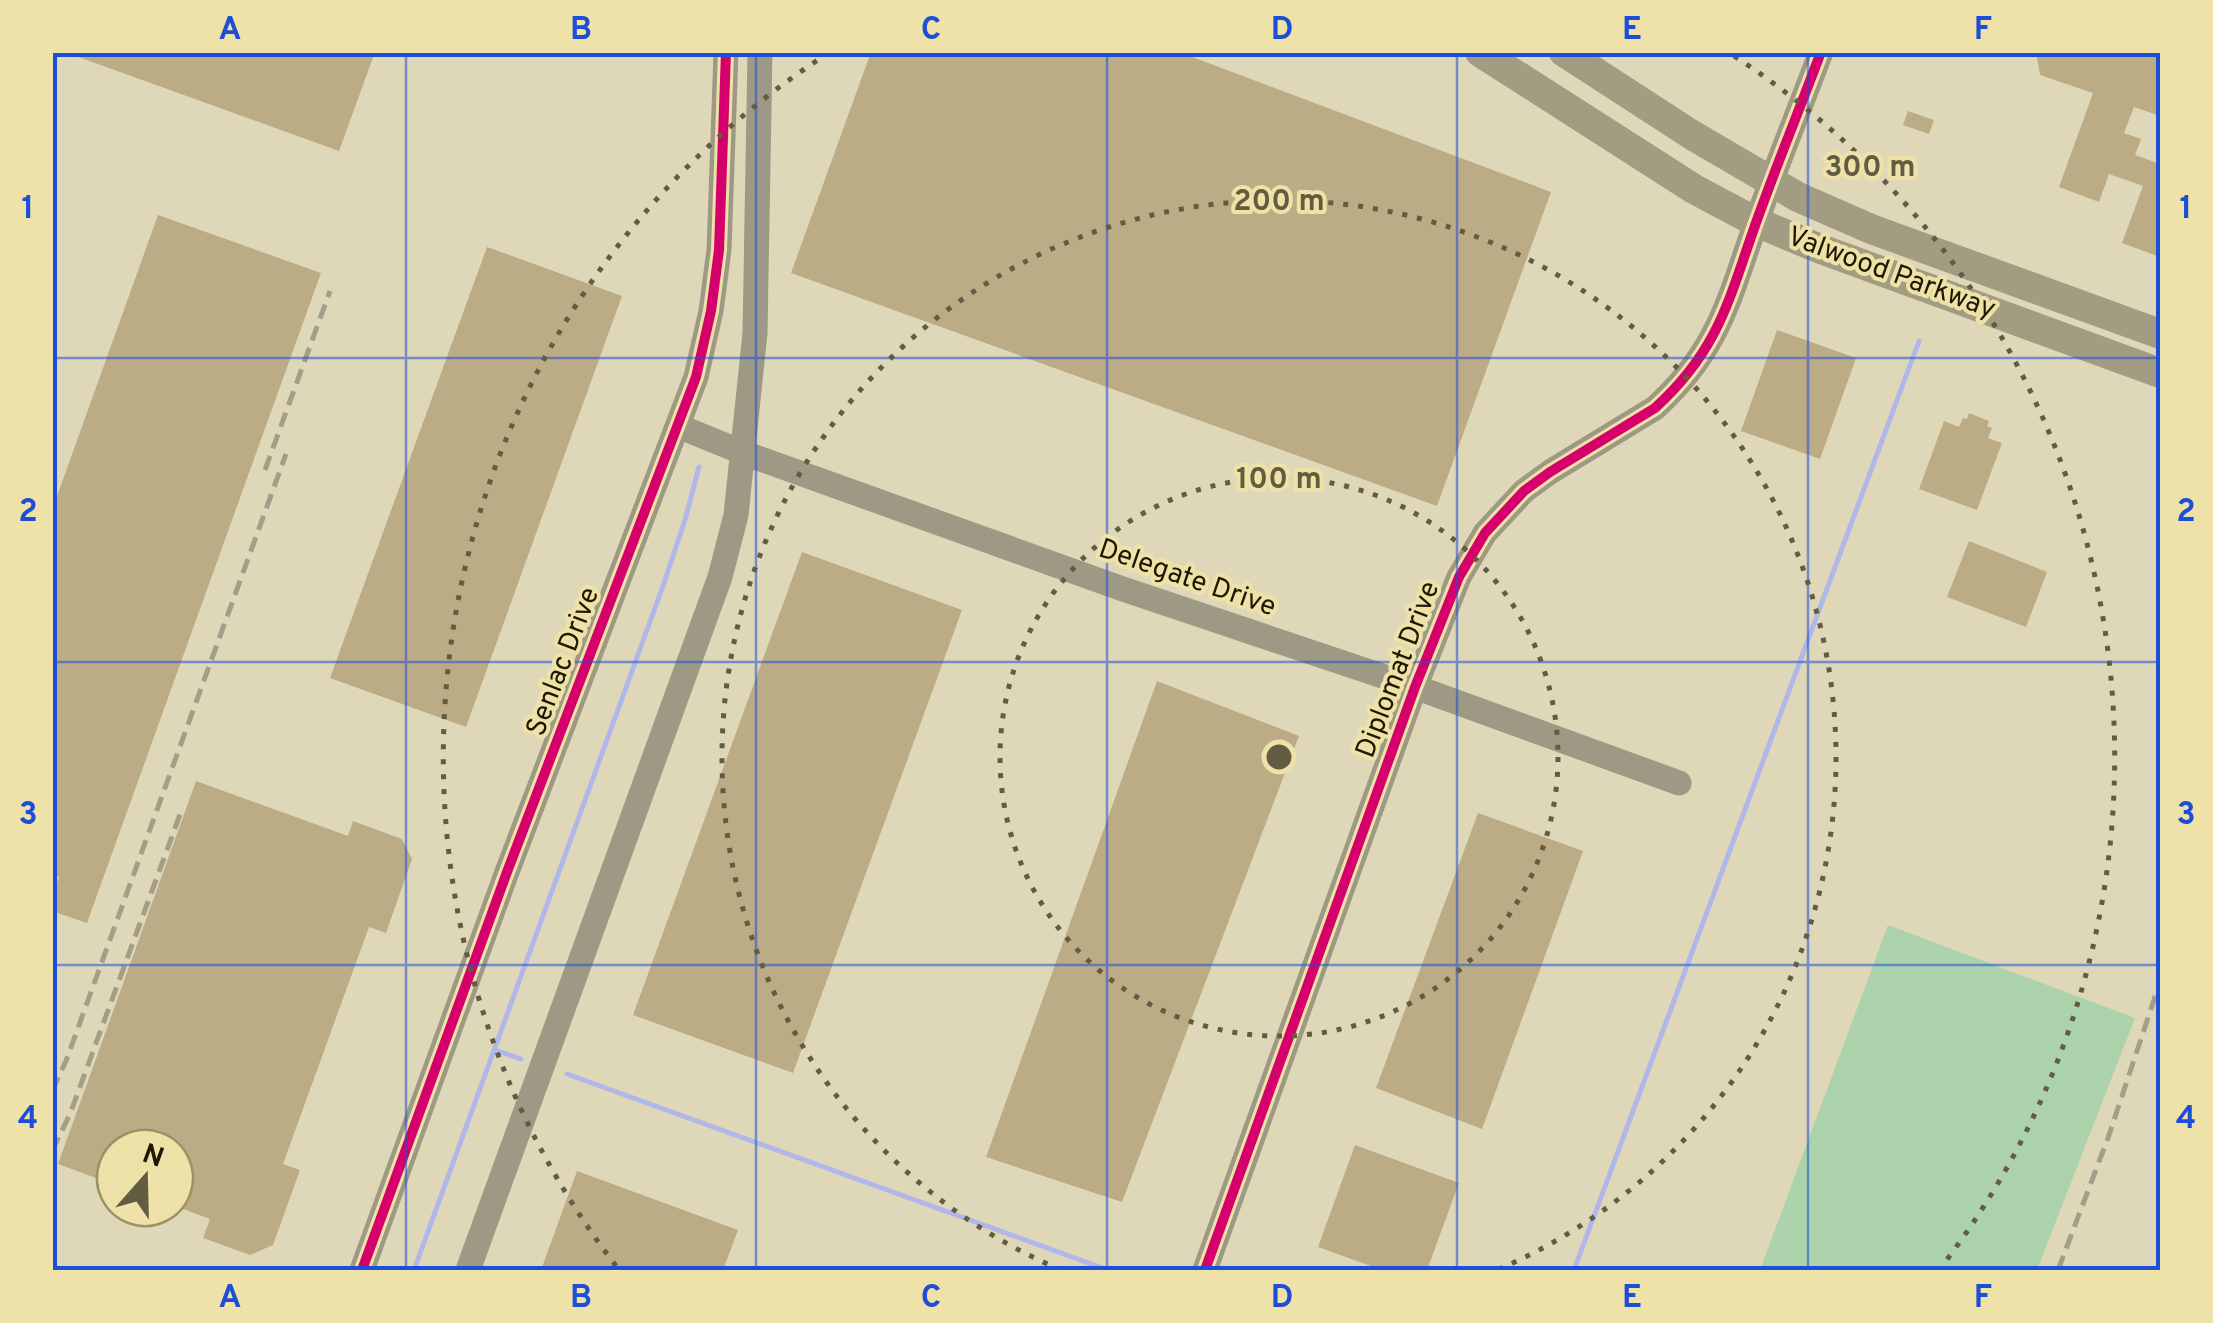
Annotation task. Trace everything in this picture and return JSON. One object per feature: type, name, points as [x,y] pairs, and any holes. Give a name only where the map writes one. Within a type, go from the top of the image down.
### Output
[{"type":"main road","name":"Valwood Parkway","points":[[1480,52],[1694,189],[1756,222],[2160,374]]},
{"type":"main road","name":"Valwood Parkway","points":[[1564,52],[1771,183],[1855,222],[2160,334]]},
{"type":"main road","points":[[1992,311],[2004,277]]},
{"type":"street","name":"Senlac Drive","points":[[362,1270],[507,872],[696,377],[720,250],[726,52]]},
{"type":"street","points":[[468,1270],[720,577],[736,515],[754,333],[760,52]]},
{"type":"street","name":"Diplomat Drive","points":[[1205,1270],[1415,687],[1470,554],[1500,516],[1536,481],[1656,408],[1693,368],[1725,312],[1820,52]]},
{"type":"street","name":"Delegate Drive","points":[[678,426],[1120,588],[1415,687],[1678,783]]},
{"type":"green space","points":[[1888,925],[2135,1018],[2037,1270],[1760,1270]]},
{"type":"building","points":[[70,52],[375,52],[339,151]]},
{"type":"building","points":[[871,52],[1179,52],[1551,192],[1437,506],[791,273]]},
{"type":"building","points":[[2036,52],[2160,52],[2160,116],[2134,107],[2124,133],[2141,139],[2135,155],[2160,164],[2160,257],[2122,243],[2143,186],[2109,174],[2099,202],[2059,187],[2093,93],[2040,75]]},
{"type":"building","points":[[1908,111],[1934,120],[1929,134],[1903,125]]},
{"type":"building","points":[[158,215],[321,273],[87,923],[52,911],[52,895],[59,877],[52,874],[52,510]]},
{"type":"building","points":[[487,247],[622,296],[466,727],[330,678]]},
{"type":"building","points":[[1777,330],[1856,358],[1820,459],[1741,431]]},
{"type":"building","points":[[1969,413],[1989,421],[1987,426],[1992,428],[1988,438],[2002,443],[1977,510],[1919,489],[1944,421],[1959,427]]},
{"type":"building","points":[[1969,541],[2047,572],[2026,627],[1947,597]]},
{"type":"building","points":[[802,552],[962,610],[793,1073],[633,1015]]},
{"type":"building","points":[[1157,681],[1299,736],[1122,1202],[986,1157]]},
{"type":"building","points":[[196,781],[348,836],[353,821],[402,839],[412,859],[386,933],[369,927],[283,1164],[300,1170],[273,1245],[250,1255],[203,1238],[210,1219],[195,1213],[195,1128],[95,1128],[95,1178],[58,1164]]},
{"type":"building","points":[[1478,813],[1583,851],[1482,1129],[1376,1088]]},
{"type":"building","points":[[1355,1145],[1459,1183],[1427,1270],[1382,1270],[1318,1247]]},
{"type":"building","points":[[577,1171],[738,1230],[723,1270],[541,1270]]},
{"type":"waterway","points":[[1574,1270],[1919,341]]},
{"type":"waterway","points":[[414,1270],[663,586],[699,467]]},
{"type":"waterway","points":[[495,1050],[521,1059]]},
{"type":"waterway","points":[[567,1074],[1108,1270]]},
{"type":"railway","points":[[265,470],[330,291]]},
{"type":"railway","points":[[52,1091],[286,454]]},
{"type":"railway","points":[[52,1151],[70,1114],[182,809]]},
{"type":"railway","points":[[2058,1270],[2108,1138],[2160,982]]},
{"type":"cycle path","points":[[362,1270],[507,872],[696,377],[719,250],[726,52]]},
{"type":"cycle path","points":[[1205,1270],[1415,687],[1459,577],[1485,533],[1524,491],[1655,408],[1694,365],[1730,298],[1821,52]]}]
